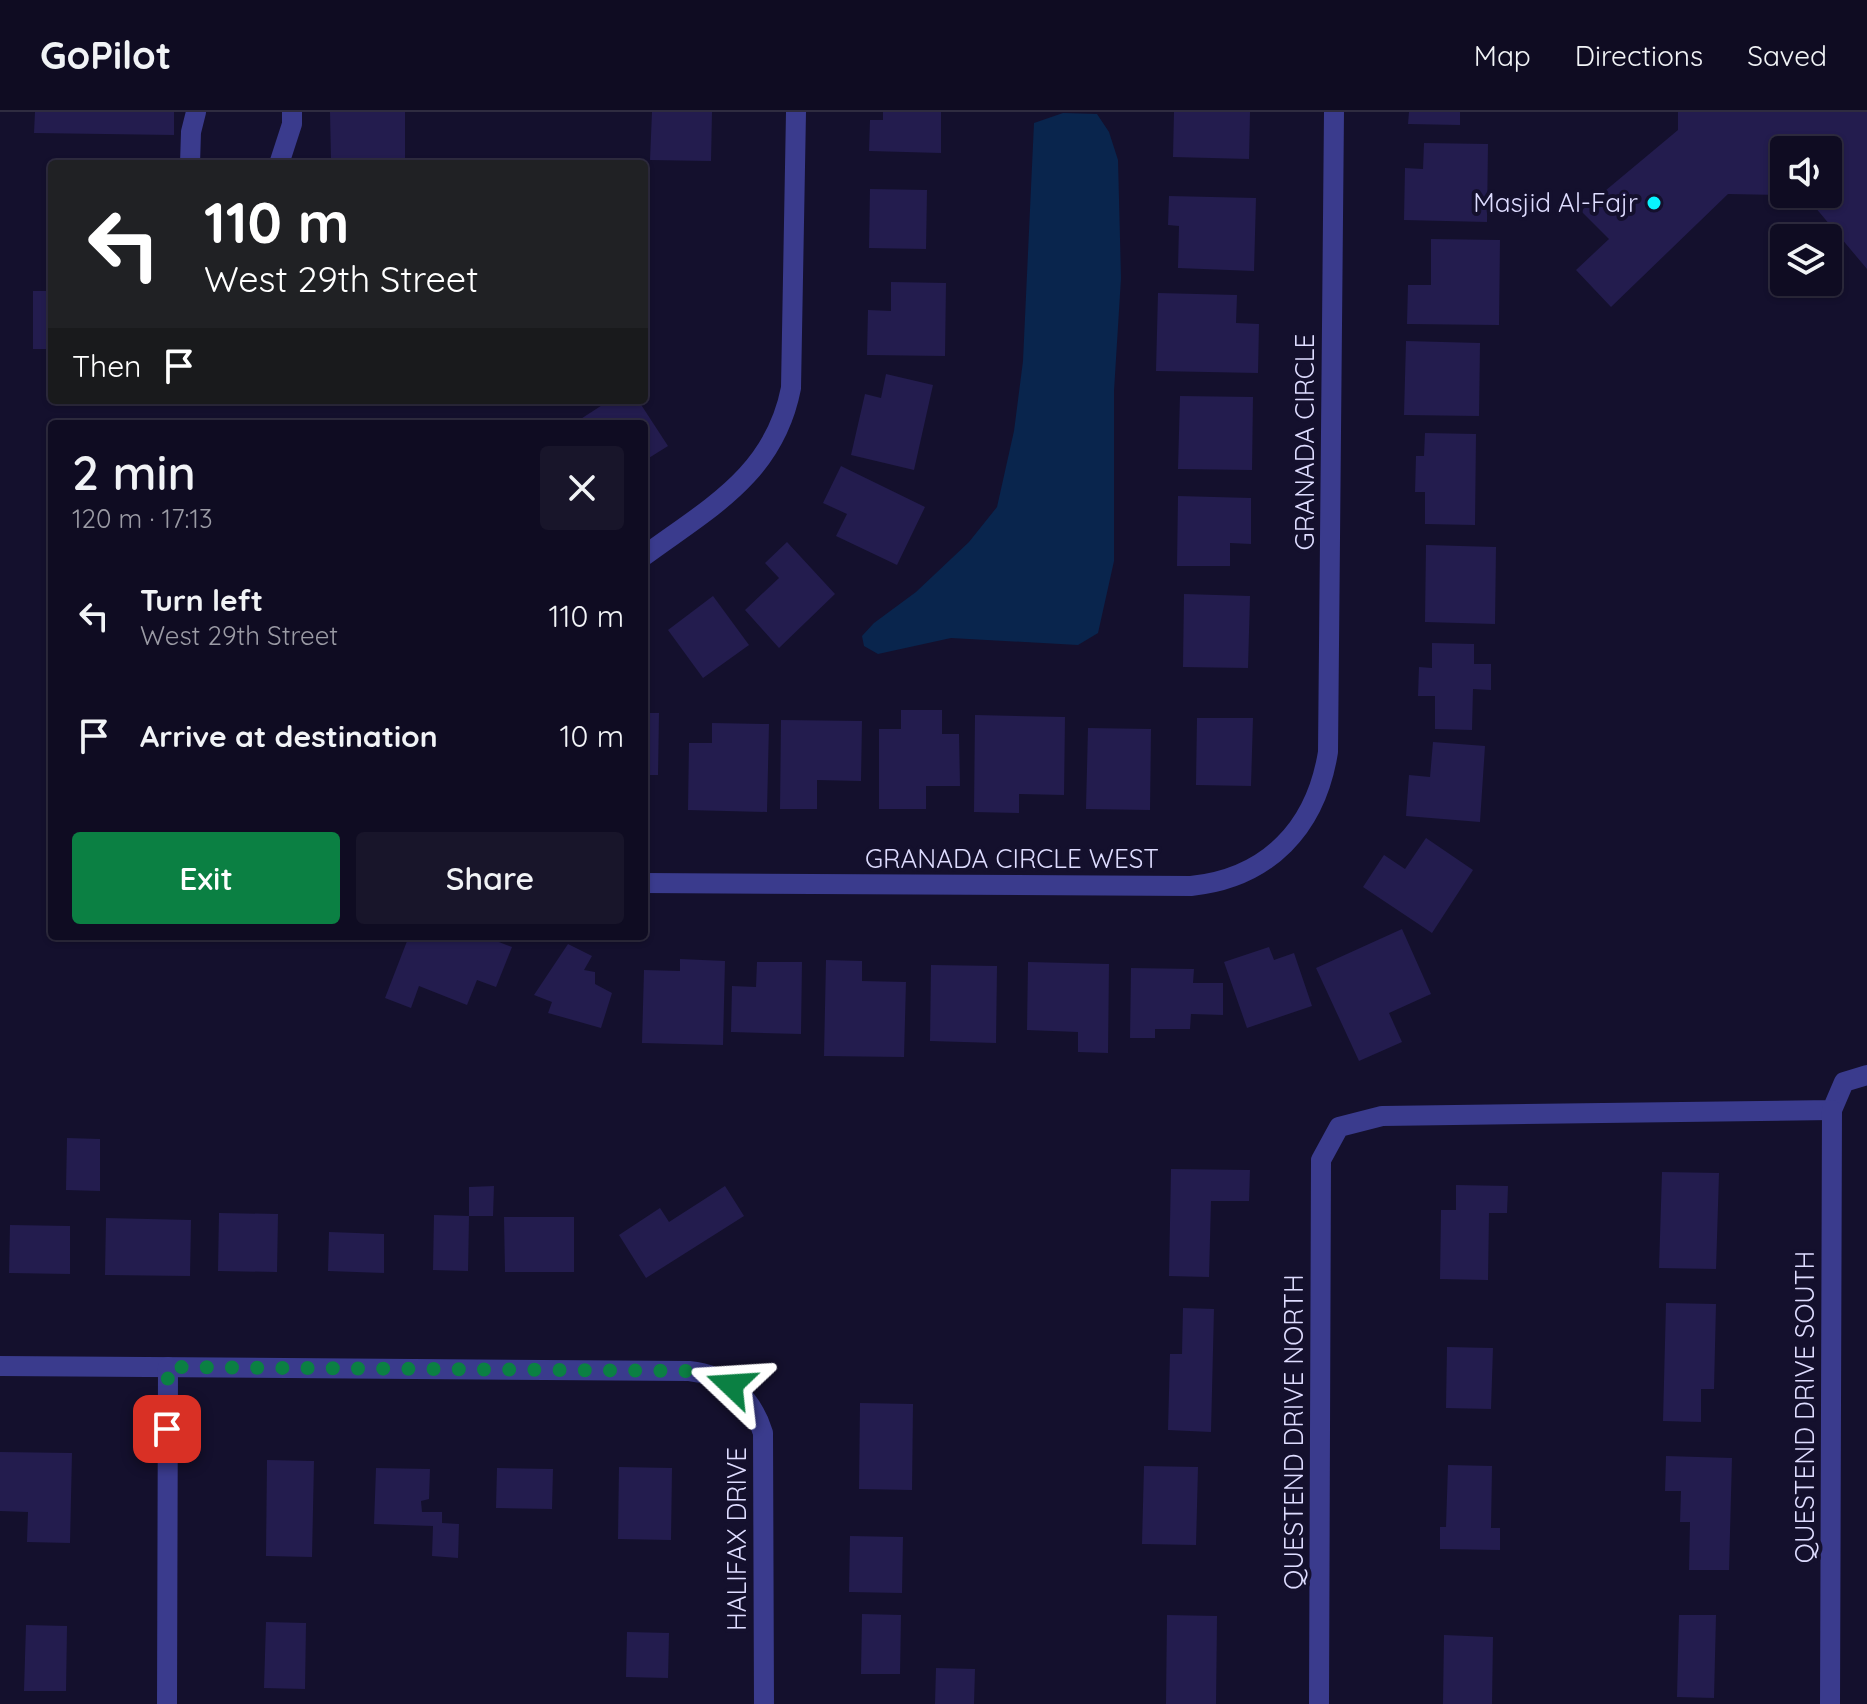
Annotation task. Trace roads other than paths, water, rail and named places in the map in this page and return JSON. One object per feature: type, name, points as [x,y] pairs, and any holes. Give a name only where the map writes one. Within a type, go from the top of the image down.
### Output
[{"type":"street","points":[[190,160],[191,132],[196,112]]},
{"type":"street","points":[[280,160],[292,124],[292,112]]},
{"type":"street","points":[[648,553],[738,488],[759,463],[788,405],[791,388],[796,112]]},
{"type":"street","name":"GRANADA CIRCLE","points":[[1325,773],[1329,736],[1334,112]]},
{"type":"street","name":"GRANADA CIRCLE WEST","points":[[648,883],[1209,884],[1239,875],[1280,849],[1301,825],[1317,798],[1325,773]]},
{"type":"street","points":[[1832,1110],[1844,1082],[1867,1075]]},
{"type":"street","name":"QUESTEND DRIVE NORTH","points":[[1319,1704],[1321,1160],[1339,1127],[1382,1116],[1832,1110]]},
{"type":"street","name":"QUESTEND DRIVE SOUTH","points":[[1830,1704],[1832,1110]]},
{"type":"street","points":[[0,1366],[168,1367],[167,1704]]},
{"type":"street","name":"HALIFAX DRIVE","points":[[168,1367],[689,1371],[709,1374],[731,1385],[756,1412],[765,1447],[764,1704]]},
{"type":"water","points":[[1063,113],[1097,114],[1109,132],[1118,160],[1121,278],[1114,391],[1114,561],[1098,633],[1078,645],[951,638],[878,654],[864,646],[862,636],[874,623],[916,592],[969,542],[997,507],[1014,431],[1023,361],[1034,123]]},
{"type":"place","name":"Masjid Al-Fajr","points":[[1654,203]]}]
